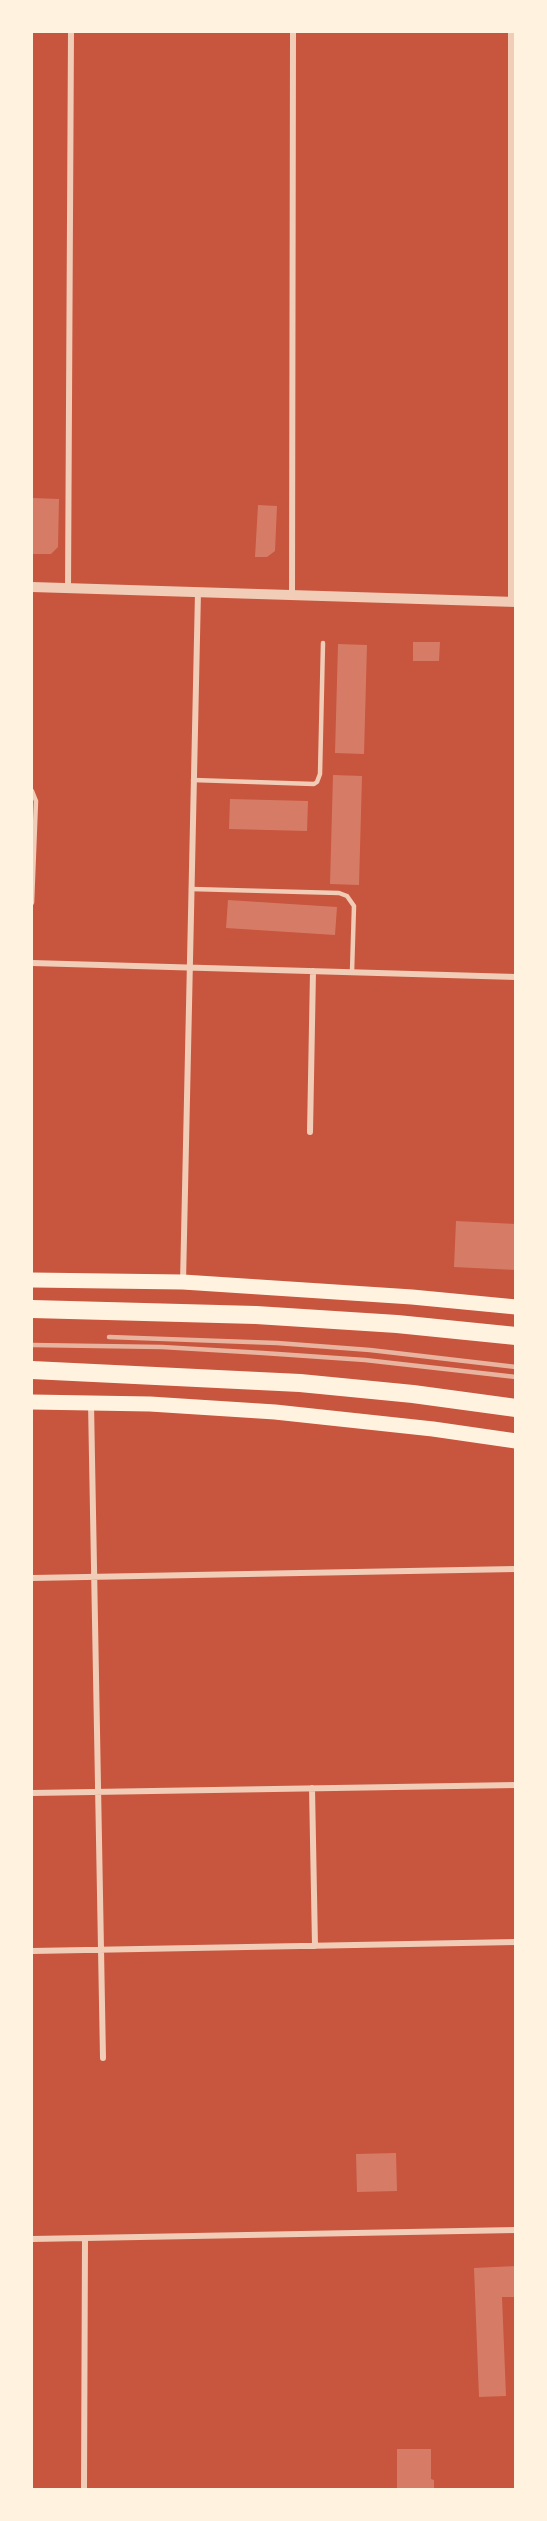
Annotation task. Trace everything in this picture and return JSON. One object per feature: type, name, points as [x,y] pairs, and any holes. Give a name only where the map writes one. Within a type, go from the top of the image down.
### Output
[{"type":"highway","points":[[32,1309],[256,1315],[397,1324],[516,1336]]},
{"type":"highway","points":[[32,1370],[312,1384],[413,1394],[516,1408]]},
{"type":"main road","points":[[32,1280],[183,1281],[401,1296],[516,1307]]},
{"type":"main road","points":[[32,1402],[275,1412],[433,1429],[516,1441]]},
{"type":"street","points":[[68,589],[71,32]]},
{"type":"street","points":[[292,595],[293,32]]},
{"type":"street","points":[[32,587],[514,602],[511,32]]},
{"type":"street","points":[[183,1281],[198,592]]},
{"type":"street","points":[[32,963],[516,977]]},
{"type":"street","points":[[310,1131],[313,971]]},
{"type":"street","points":[[91,1403],[104,2058]]},
{"type":"street","points":[[32,1578],[516,1569]]},
{"type":"street","points":[[32,1793],[516,1785]]},
{"type":"street","points":[[312,1788],[315,1946]]},
{"type":"street","points":[[32,1952],[516,1942]]},
{"type":"street","points":[[32,2239],[516,2230]]},
{"type":"street","points":[[84,2490],[86,2238]]},
{"type":"lane","points":[[194,780],[310,784],[317,782],[320,774],[323,643]]},
{"type":"lane","points":[[32,790],[36,801],[32,903]]},
{"type":"lane","points":[[191,889],[339,893],[347,896],[354,906],[352,972]]},
{"type":"building","points":[[32,498],[59,499],[58,547],[51,554],[32,554]]},
{"type":"building","points":[[258,505],[277,506],[275,551],[267,557],[255,557]]},
{"type":"building","points":[[413,642],[440,642],[439,661],[413,661]]},
{"type":"building","points":[[338,644],[367,645],[364,754],[335,753]]},
{"type":"building","points":[[333,775],[362,776],[359,885],[330,884]]},
{"type":"building","points":[[230,799],[308,801],[307,831],[229,829]]},
{"type":"building","points":[[228,900],[337,907],[335,935],[226,928]]},
{"type":"building","points":[[456,1221],[516,1224],[516,1270],[454,1267]]},
{"type":"building","points":[[396,2153],[397,2191],[357,2192],[356,2154]]},
{"type":"building","points":[[516,2266],[516,2297],[502,2297],[506,2396],[479,2397],[474,2268]]},
{"type":"building","points":[[397,2449],[431,2449],[431,2479],[434,2480],[434,2490],[397,2490]]},
{"type":"railway","points":[[109,1337],[277,1343],[370,1350],[516,1367]]},
{"type":"railway","points":[[32,1345],[162,1347],[263,1353],[365,1360],[516,1377]]}]
